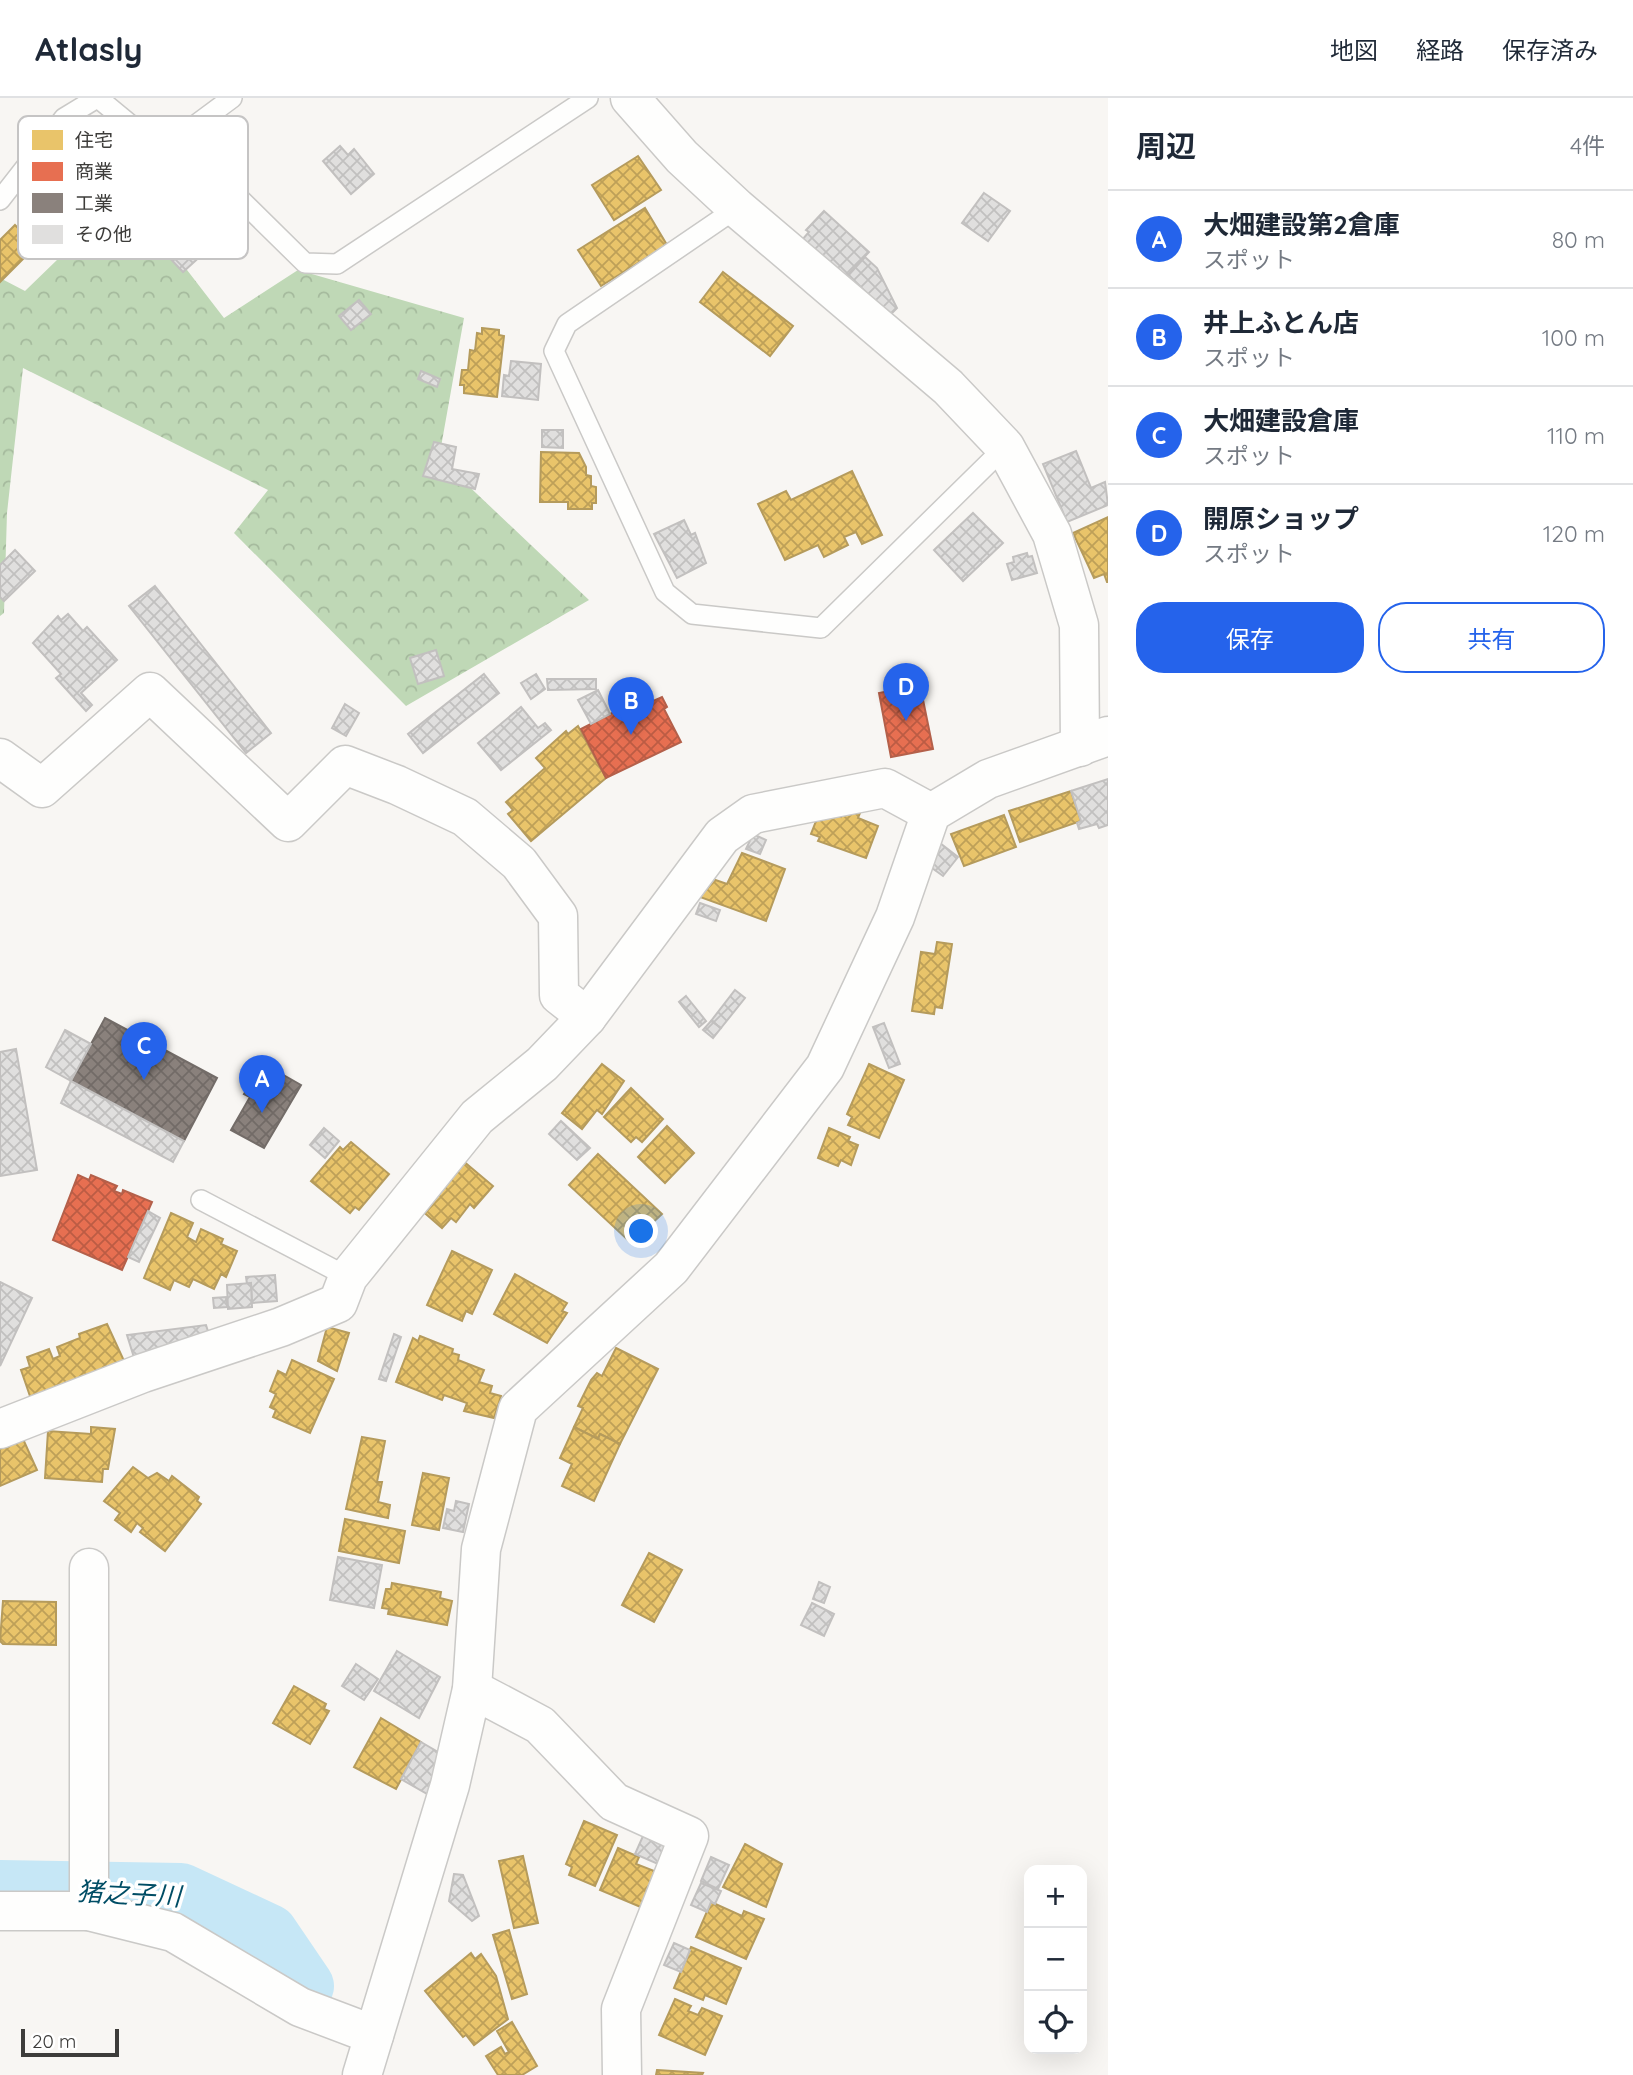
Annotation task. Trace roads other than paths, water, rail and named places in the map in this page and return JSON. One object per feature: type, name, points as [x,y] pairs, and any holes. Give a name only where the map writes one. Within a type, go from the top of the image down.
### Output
[{"type":"street","points":[[362,2075],[450,1785],[472,1689],[481,1549],[518,1409],[671,1268],[825,1067],[895,917],[931,813],[988,779],[1094,742],[1079,625],[1052,534],[1005,447],[948,387],[737,208],[682,157],[630,98]]},
{"type":"street","points":[[0,758],[42,788],[150,692],[288,822],[345,765],[397,785],[465,817],[519,863],[558,916],[559,995],[587,1017]]},
{"type":"street","points":[[0,1429],[143,1373],[281,1327],[338,1303],[348,1277],[477,1117],[542,1064],[587,1017],[722,836],[753,814],[885,788],[931,813]]},
{"type":"street","points":[[89,1568],[89,1901]]},
{"type":"street","points":[[472,1689],[540,1725],[614,1802],[688,1836],[621,2009],[622,2075]]},
{"type":"street","points":[[0,1911],[89,1901],[173,1931],[300,2007],[374,2035]]},
{"type":"lane","points":[[67,116],[97,98],[119,116]]},
{"type":"lane","points":[[208,116],[232,98]]},
{"type":"lane","points":[[248,207],[304,263],[337,264],[588,98]]},
{"type":"lane","points":[[0,200],[18,177]]},
{"type":"lane","points":[[737,208],[567,324],[554,351],[665,592],[692,614],[821,628],[1005,447]]},
{"type":"lane","points":[[201,1200],[348,1277]]},
{"type":"waterway","name":"猪之子川","points":[[0,1889],[181,1892],[269,1933],[305,1986]]},
{"type":"place","name":"開原ショップ","points":[[906,721]]},
{"type":"place","name":"井上ふとん店","points":[[631,735]]},
{"type":"place","name":"大畑建設倉庫","points":[[144,1080]]},
{"type":"place","name":"大畑建設第2倉庫","points":[[262,1113]]}]
